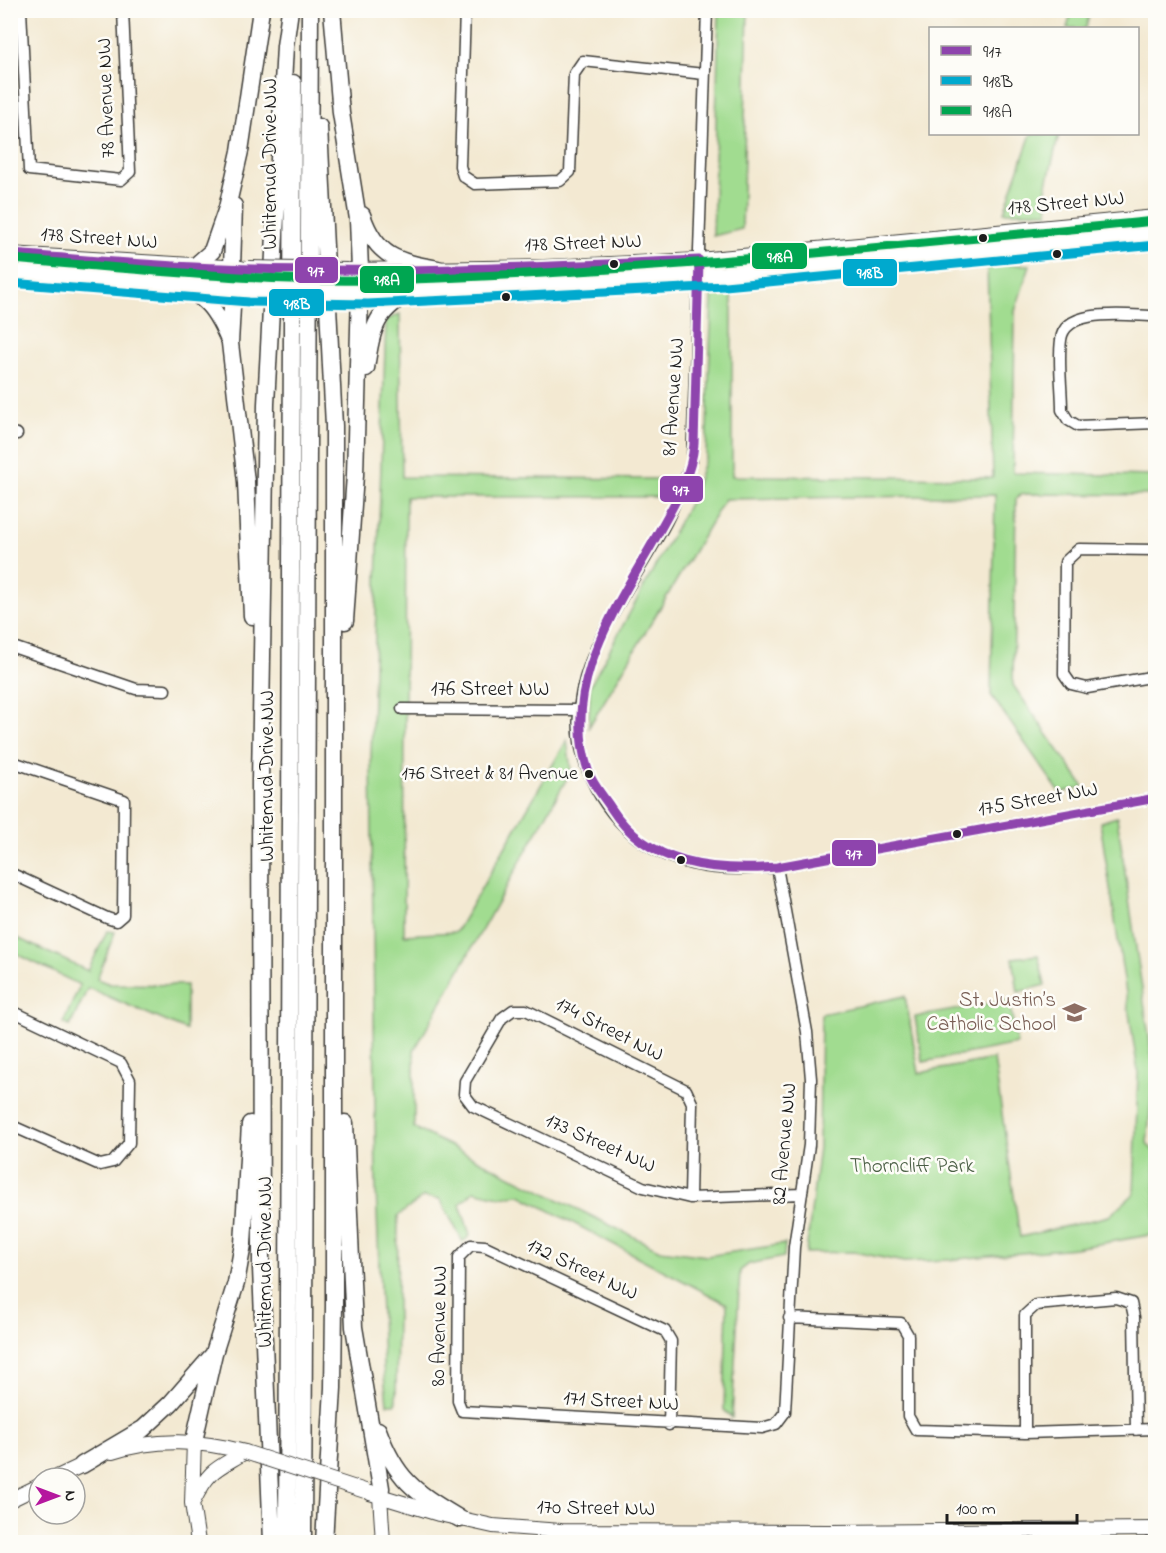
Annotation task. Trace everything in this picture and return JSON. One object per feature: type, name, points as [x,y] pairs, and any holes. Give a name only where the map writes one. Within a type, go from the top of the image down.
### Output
[{"type":"highway","points":[[195,266],[208,256],[220,231],[240,151],[261,10]]},
{"type":"highway","points":[[272,1542],[261,1268],[260,782],[266,404],[285,46],[292,10]]},
{"type":"highway","name":"Whitemud Drive NW","points":[[287,1542],[292,10]]},
{"type":"highway","name":"Whitemud Drive NW","points":[[303,1542],[310,10]]},
{"type":"highway","points":[[332,10],[341,113],[358,219],[354,270]]},
{"type":"highway","points":[[309,58],[317,86],[331,319],[335,566],[333,1388],[324,1542]]},
{"type":"highway","points":[[240,151],[240,268]]},
{"type":"highway","points":[[354,188],[368,232],[388,256],[438,269]]},
{"type":"highway","points":[[165,285],[189,289],[204,298],[218,316],[230,343],[246,482],[260,782]]},
{"type":"highway","points":[[230,343],[242,289]]},
{"type":"highway","points":[[334,813],[357,425],[369,348],[378,321],[387,306],[416,290]]},
{"type":"highway","points":[[352,292],[357,425]]},
{"type":"highway","points":[[194,1442],[214,1353],[236,1283],[243,1244],[259,1013]]},
{"type":"highway","points":[[335,1042],[344,1102],[354,1327],[381,1488],[372,1494]]},
{"type":"highway","points":[[82,1465],[143,1429],[171,1403],[214,1353]]},
{"type":"highway","points":[[365,1389],[382,1439],[400,1475],[420,1495],[460,1519]]},
{"type":"main road","name":"178 Street NW","points":[[10,254],[240,268],[438,269],[699,260],[1155,217]]},
{"type":"main road","name":"178 Street NW","points":[[10,271],[165,285],[242,289],[352,292],[416,290],[699,275],[1155,233]]},
{"type":"main road","points":[[240,268],[242,289]]},
{"type":"main road","points":[[352,292],[354,270]]},
{"type":"main road","name":"170 Street NW","points":[[82,1465],[133,1446],[159,1442],[194,1442],[245,1452],[372,1494],[460,1519],[494,1526],[572,1531],[831,1532],[1155,1528]]},
{"type":"main road","points":[[194,1442],[192,1503],[198,1542]]},
{"type":"main road","points":[[192,1503],[205,1478],[214,1469],[245,1452]]},
{"type":"main road","points":[[10,1500],[27,1492]]},
{"type":"main road","points":[[372,1494],[383,1542]]},
{"type":"street","name":"78 Avenue NW","points":[[21,10],[29,170],[121,180],[130,172],[123,10]]},
{"type":"street","points":[[465,10],[460,166],[463,176],[475,184],[560,181],[570,172],[574,74],[583,61],[704,74]]},
{"type":"street","name":"81 Avenue NW","points":[[646,847],[612,813],[590,775],[581,741],[578,710],[590,657],[664,526],[692,461],[707,10]]},
{"type":"street","points":[[1155,315],[1084,316],[1067,324],[1061,338],[1062,410],[1068,420],[1078,426],[1155,423]]},
{"type":"street","points":[[1155,550],[1079,549],[1065,561],[1064,674],[1071,684],[1087,688],[1155,676]]},
{"type":"street","points":[[10,646],[136,689],[165,690]]},
{"type":"street","name":"176 Street NW","points":[[402,709],[578,710]]},
{"type":"street","points":[[10,761],[124,800],[124,911],[121,918],[116,921],[10,873]]},
{"type":"street","name":"175 Street NW","points":[[646,847],[692,865],[736,871],[777,867],[1155,798]]},
{"type":"street","name":"82 Avenue NW","points":[[776,1424],[785,1412],[794,1247],[809,1145],[811,1079],[807,1032],[777,867]]},
{"type":"street","points":[[10,1010],[121,1064],[130,1080],[129,1143],[112,1162],[100,1164],[10,1125]]},
{"type":"street","name":"174 Street NW","points":[[464,1094],[465,1081],[502,1018],[513,1010],[526,1010],[686,1090],[692,1103],[690,1197]]},
{"type":"street","name":"173 Street NW","points":[[464,1094],[473,1106],[643,1187],[690,1197],[802,1194]]},
{"type":"street","name":"172 Street NW","points":[[471,1245],[485,1246],[665,1331],[671,1341],[669,1425]]},
{"type":"street","name":"80 Avenue NW","points":[[462,1412],[458,1401],[459,1257],[471,1245]]},
{"type":"street","points":[[1025,1433],[1025,1315],[1036,1305],[1116,1298],[1131,1303],[1134,1317],[1136,1430]]},
{"type":"street","points":[[789,1318],[901,1323],[908,1335],[908,1416],[916,1430],[1025,1433],[1155,1429]]},
{"type":"street","name":"171 Street NW","points":[[462,1412],[669,1425],[762,1428],[776,1424]]},
{"type":"green space","points":[[719,11],[748,11],[742,229],[713,236]]},
{"type":"green space","points":[[1072,11],[1090,11],[1086,27],[1067,27]]},
{"type":"green space","points":[[1031,135],[1059,135],[1046,188],[1048,212],[1004,212]]},
{"type":"green space","points":[[987,264],[1030,265],[1015,311],[1013,473],[1155,476],[1155,495],[1022,494],[1016,499],[1013,685],[1084,787],[1060,793],[991,695],[995,495],[725,499],[589,727],[590,686],[691,500],[706,456],[712,295],[732,293],[732,476],[993,478]]},
{"type":"green space","points":[[400,314],[402,477],[673,479],[667,497],[406,497],[404,935],[456,932],[567,740],[571,771],[414,1051],[414,1128],[660,1250],[707,1256],[785,1244],[784,1257],[749,1264],[740,1271],[732,1418],[724,1410],[727,1304],[520,1195],[499,1197],[474,1191],[460,1204],[470,1235],[463,1242],[440,1199],[423,1197],[398,1216],[396,1404],[387,1404],[383,1365],[376,1188],[371,755],[386,320]]},
{"type":"green space","name":"Thorncliff Park","points":[[1117,817],[1154,1071],[1147,1143],[1155,1153],[1155,1234],[1075,1248],[947,1260],[904,1262],[854,1252],[806,1253],[819,1147],[821,1014],[905,996],[919,1073],[994,1059],[1020,1237],[1109,1216],[1134,1194],[1138,1072],[1100,822]]},
{"type":"green space","points":[[107,931],[115,932],[97,979],[110,984],[186,985],[186,1030],[88,988],[70,1026],[63,1023],[80,985],[11,951],[11,935],[88,971]]},
{"type":"green space","points":[[1038,955],[1045,985],[1018,992],[1013,958]]},
{"type":"green space","points":[[1009,1000],[1017,1044],[923,1062],[915,1017]]},
{"type":"transit line","name":"918A","points":[[11,259],[279,279],[368,280],[467,277],[762,258],[1155,221]]},
{"type":"transit line","name":"918B","points":[[10,283],[249,302],[368,304],[725,286],[1156,245]]},
{"type":"transit line","name":"917","points":[[10,254],[143,264],[283,270],[402,270],[699,260],[693,455],[677,498],[612,615],[598,645],[587,676],[581,708],[582,740],[589,773],[599,791],[626,827],[644,842],[684,861],[730,868],[777,867],[1156,798]]},
{"type":"place","name":"176 Street & 81 Avenue","points":[[589,774]]},
{"type":"place","name":"St. Justin’s Catholic School","points":[[1074,1013]]}]
